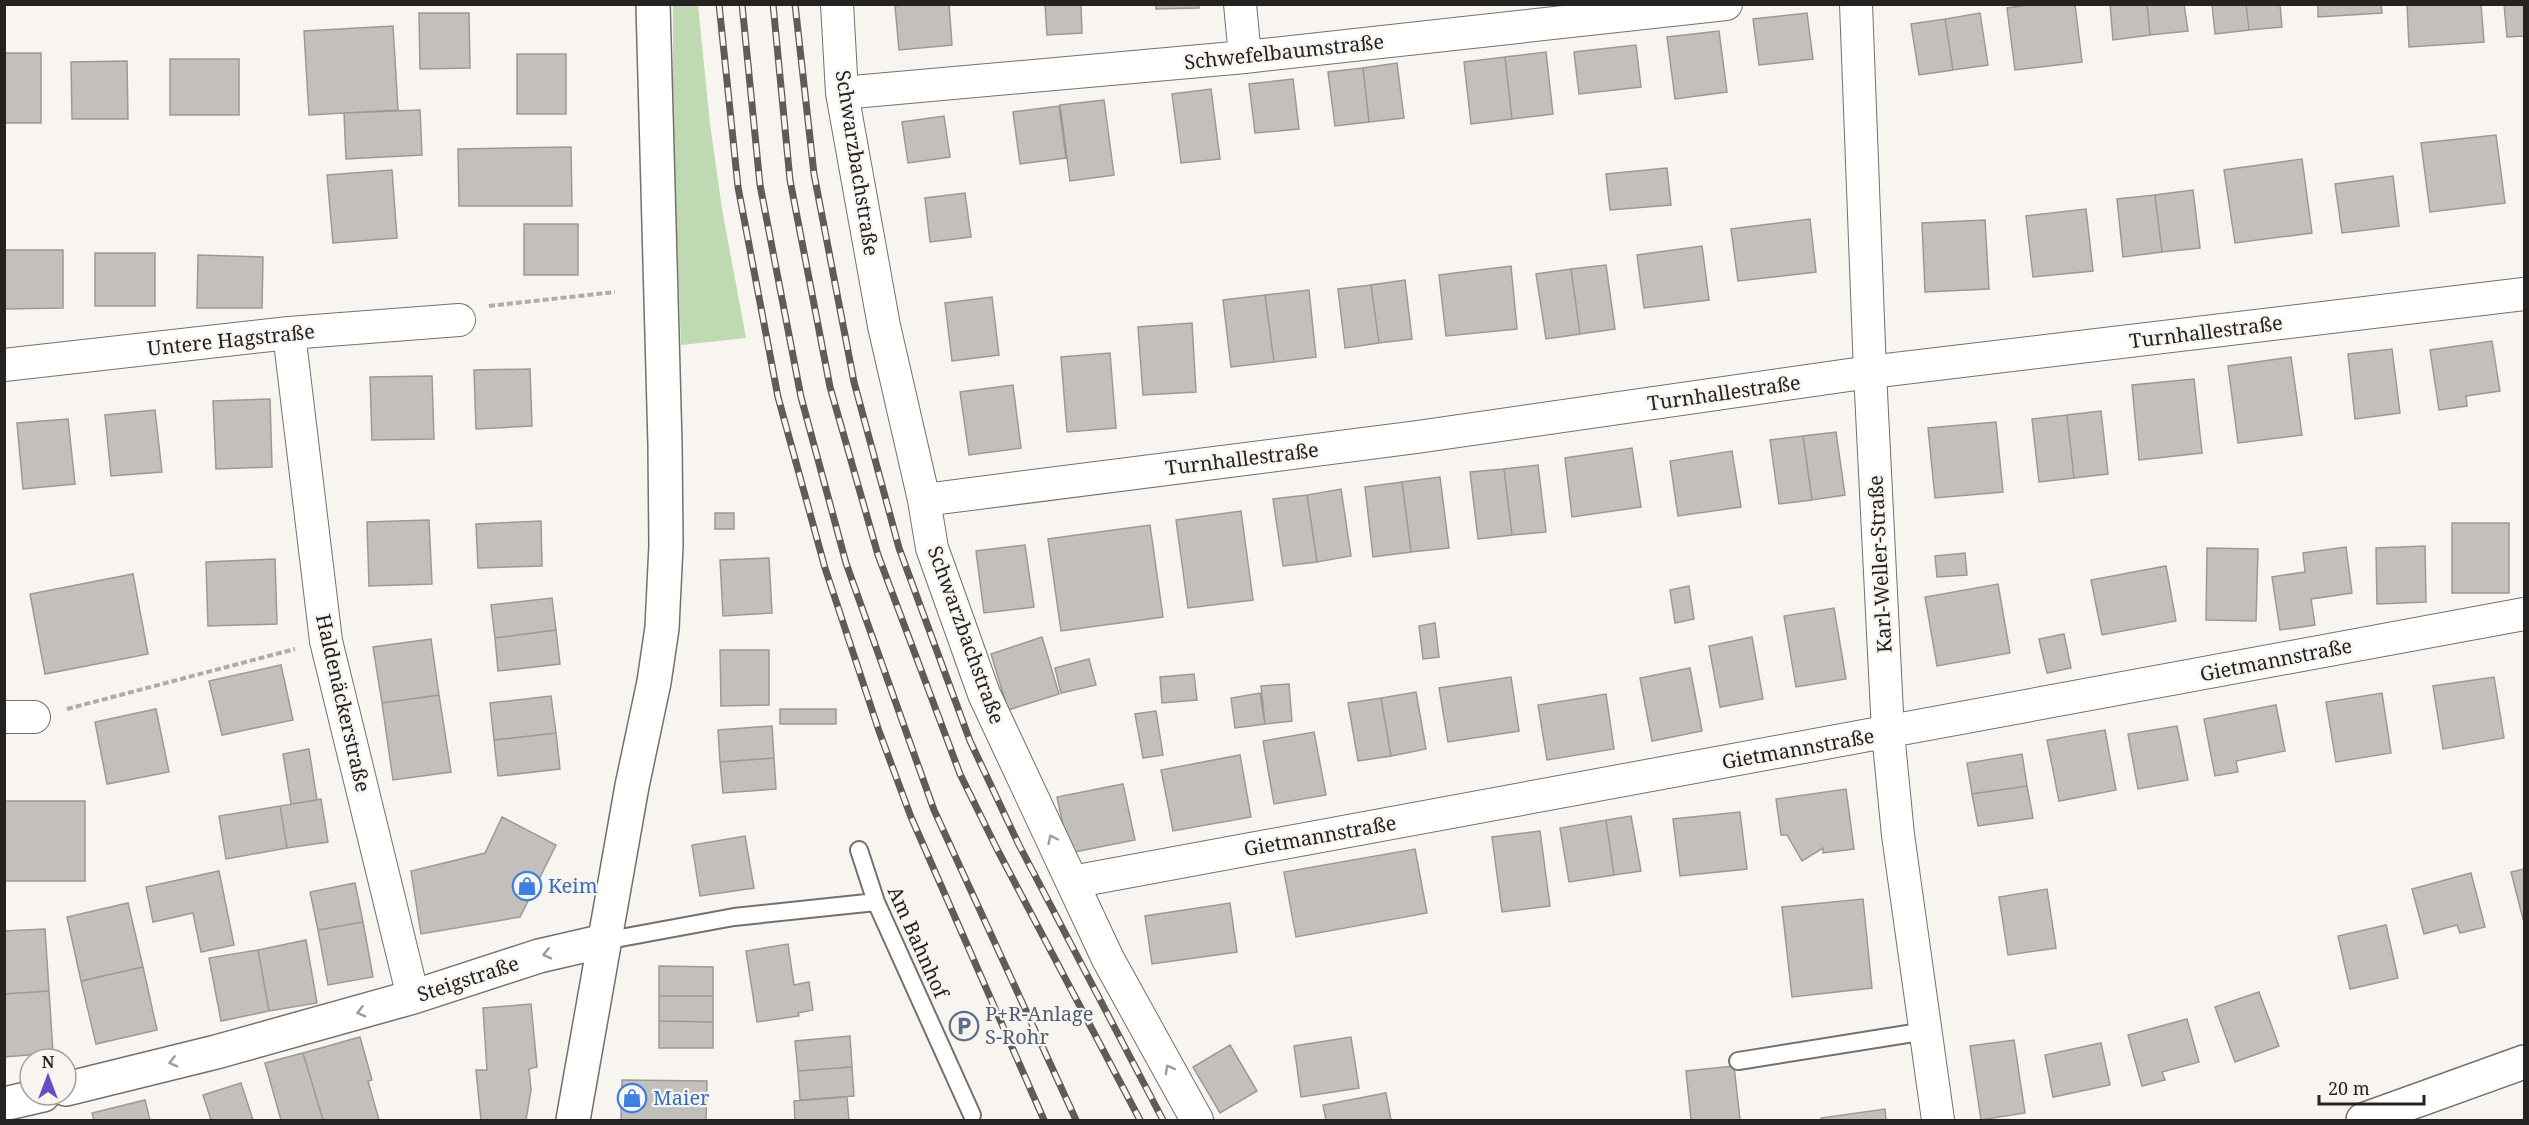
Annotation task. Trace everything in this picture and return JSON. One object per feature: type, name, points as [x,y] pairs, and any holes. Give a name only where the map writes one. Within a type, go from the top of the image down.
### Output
[{"type":"main road","points":[[573,1120],[662,628],[666,545],[665,445],[653,4]]},
{"type":"main road","name":"Steigstraße","points":[[78,1086],[216,1052],[413,997],[539,956],[604,941]]},
{"type":"main road","points":[[2363,1120],[2524,1062]]},
{"type":"street","name":"Schwarzbachstraße","points":[[837,4],[842,93],[884,326],[924,500],[932,548],[984,694],[1108,959],[1197,1120]]},
{"type":"street","points":[[1240,4],[1245,57]]},
{"type":"street","name":"Schwefelbaumstraße","points":[[842,93],[1245,57],[1618,11],[1726,4]]},
{"type":"street","name":"Karl-Weller-Straße","points":[[1856,4],[1870,372],[1888,733],[1898,835],[1938,1120]]},
{"type":"street","name":"Turnhallestraße","points":[[924,500],[1417,437],[1870,372],[2524,294]]},
{"type":"street","name":"Untere Hagstraße","points":[[4,365],[289,333],[459,320]]},
{"type":"street","name":"Haldenäckerstraße","points":[[289,333],[326,641],[413,997]]},
{"type":"street","name":"Gietmannstraße","points":[[1072,882],[2524,614]]},
{"type":"lane","name":"Am Bahnhof","points":[[859,850],[876,902],[972,1115]]},
{"type":"lane","name":"Steigstraße","points":[[604,941],[734,917],[876,902]]},
{"type":"lane","points":[[1738,1061],[1926,1031]]},
{"type":"path","points":[[459,320],[490,306],[615,292]]},
{"type":"path","points":[[19,717],[326,641]]},
{"type":"green space","points":[[673,5],[698,5],[710,124],[722,209],[746,338],[681,345],[673,125]]},
{"type":"building","points":[[949,4],[952,45],[899,50],[895,6]]},
{"type":"building","points":[[1045,4],[1081,4],[1082,33],[1047,35]]},
{"type":"building","points":[[1156,4],[1199,4],[1199,8],[1156,9]]},
{"type":"building","points":[[2036,4],[2075,4],[2082,62],[2015,70],[2007,8]]},
{"type":"building","points":[[2110,4],[2147,4],[2150,35],[2113,40]]},
{"type":"building","points":[[2147,4],[2184,4],[2188,31],[2150,35]]},
{"type":"building","points":[[2212,4],[2246,4],[2249,30],[2215,34]]},
{"type":"building","points":[[2246,4],[2280,4],[2282,27],[2249,30]]},
{"type":"building","points":[[2318,4],[2381,4],[2382,13],[2318,17]]},
{"type":"building","points":[[2407,4],[2481,4],[2484,42],[2409,47]]},
{"type":"building","points":[[2504,4],[2524,4],[2524,36],[2507,37]]},
{"type":"building","points":[[419,13],[469,13],[470,68],[420,69]]},
{"type":"building","points":[[1807,13],[1813,59],[1759,65],[1753,19]]},
{"type":"building","points":[[1980,13],[1988,65],[1953,70],[1945,19]]},
{"type":"building","points":[[1945,19],[1953,70],[1919,75],[1911,24]]},
{"type":"building","points":[[393,26],[398,110],[309,115],[304,31]]},
{"type":"building","points":[[1719,31],[1727,92],[1675,99],[1667,37]]},
{"type":"building","points":[[1636,45],[1641,87],[1579,94],[1574,52]]},
{"type":"building","points":[[1546,52],[1553,114],[1512,119],[1505,57]]},
{"type":"building","points":[[4,53],[41,53],[41,123],[4,123]]},
{"type":"building","points":[[517,54],[566,54],[566,114],[517,114]]},
{"type":"building","points":[[1505,57],[1512,119],[1471,124],[1464,62]]},
{"type":"building","points":[[170,59],[239,59],[239,115],[170,115]]},
{"type":"building","points":[[127,61],[128,119],[72,119],[71,62]]},
{"type":"building","points":[[1397,63],[1404,118],[1369,122],[1363,68]]},
{"type":"building","points":[[1363,68],[1369,122],[1335,126],[1328,72]]},
{"type":"building","points":[[1293,79],[1299,129],[1255,133],[1249,84]]},
{"type":"building","points":[[1211,89],[1220,159],[1181,163],[1172,94]]},
{"type":"building","points":[[1104,100],[1114,175],[1070,181],[1060,105]]},
{"type":"building","points":[[1059,106],[1066,158],[1020,164],[1013,112]]},
{"type":"building","points":[[420,110],[422,155],[346,159],[344,113]]},
{"type":"building","points":[[944,116],[950,157],[908,163],[902,122]]},
{"type":"building","points":[[2496,135],[2505,203],[2430,212],[2421,143]]},
{"type":"building","points":[[571,147],[572,206],[459,206],[458,149]]},
{"type":"building","points":[[2302,159],[2312,233],[2235,243],[2224,170]]},
{"type":"building","points":[[1667,168],[1671,205],[1610,210],[1606,174]]},
{"type":"building","points":[[392,170],[397,238],[333,243],[327,175]]},
{"type":"building","points":[[2393,176],[2399,226],[2342,233],[2335,184]]},
{"type":"building","points":[[2193,190],[2200,248],[2162,252],[2155,195]]},
{"type":"building","points":[[965,193],[971,237],[930,242],[925,198]]},
{"type":"building","points":[[2155,195],[2162,252],[2123,257],[2117,199]]},
{"type":"building","points":[[2086,209],[2093,271],[2033,277],[2026,216]]},
{"type":"building","points":[[1810,219],[1816,272],[1738,281],[1731,229]]},
{"type":"building","points":[[1985,220],[1989,289],[1925,292],[1922,223]]},
{"type":"building","points":[[524,224],[578,224],[578,275],[524,275]]},
{"type":"building","points":[[1702,246],[1709,300],[1644,308],[1637,255]]},
{"type":"building","points":[[4,250],[63,250],[63,308],[4,309]]},
{"type":"building","points":[[95,253],[155,253],[155,306],[95,306]]},
{"type":"building","points":[[198,255],[263,257],[262,308],[197,308]]},
{"type":"building","points":[[1606,265],[1615,329],[1580,334],[1571,269]]},
{"type":"building","points":[[1511,266],[1517,329],[1446,336],[1439,275]]},
{"type":"building","points":[[1571,269],[1580,334],[1546,339],[1536,274]]},
{"type":"building","points":[[1405,280],[1412,339],[1379,343],[1371,285]]},
{"type":"building","points":[[1371,285],[1379,343],[1345,348],[1338,289]]},
{"type":"building","points":[[1309,290],[1316,357],[1274,362],[1265,295]]},
{"type":"building","points":[[1265,295],[1274,362],[1231,367],[1223,300]]},
{"type":"building","points":[[992,297],[999,355],[952,361],[945,303]]},
{"type":"building","points":[[1192,323],[1196,392],[1143,395],[1138,327]]},
{"type":"building","points":[[2492,341],[2500,391],[2466,396],[2467,406],[2439,410],[2430,350]]},
{"type":"building","points":[[2392,349],[2400,413],[2355,419],[2348,354]]},
{"type":"building","points":[[1110,353],[1116,428],[1067,432],[1061,357]]},
{"type":"building","points":[[2291,357],[2302,435],[2238,443],[2228,366]]},
{"type":"building","points":[[530,369],[532,426],[476,429],[474,370]]},
{"type":"building","points":[[432,376],[434,439],[372,440],[370,377]]},
{"type":"building","points":[[2194,379],[2202,453],[2139,460],[2132,385]]},
{"type":"building","points":[[1013,385],[1021,448],[969,455],[960,392]]},
{"type":"building","points":[[270,399],[272,467],[216,469],[213,401]]},
{"type":"building","points":[[155,410],[162,472],[111,476],[105,415]]},
{"type":"building","points":[[2101,411],[2108,474],[2074,478],[2067,415]]},
{"type":"building","points":[[2067,415],[2074,478],[2039,482],[2032,419]]},
{"type":"building","points":[[68,419],[75,484],[23,489],[17,423]]},
{"type":"building","points":[[1996,422],[2003,492],[1935,498],[1928,428]]},
{"type":"building","points":[[1836,432],[1845,495],[1812,500],[1803,436]]},
{"type":"building","points":[[1803,436],[1812,500],[1779,504],[1770,440]]},
{"type":"building","points":[[1632,448],[1641,507],[1572,517],[1565,458]]},
{"type":"building","points":[[1732,451],[1741,507],[1678,516],[1670,461]]},
{"type":"building","points":[[1538,465],[1546,532],[1512,535],[1504,469]]},
{"type":"building","points":[[1504,469],[1512,535],[1478,539],[1470,472]]},
{"type":"building","points":[[1440,477],[1449,548],[1411,552],[1402,482]]},
{"type":"building","points":[[1402,482],[1411,552],[1373,557],[1365,487]]},
{"type":"building","points":[[1341,489],[1351,556],[1317,562],[1307,495]]},
{"type":"building","points":[[1307,495],[1317,562],[1283,566],[1273,499]]},
{"type":"building","points":[[1241,511],[1253,600],[1188,608],[1176,520]]},
{"type":"building","points":[[715,513],[734,513],[734,529],[715,529]]},
{"type":"building","points":[[429,520],[432,584],[369,586],[367,522]]},
{"type":"building","points":[[541,521],[542,566],[478,568],[476,524]]},
{"type":"building","points":[[2452,523],[2509,523],[2509,593],[2452,593]]},
{"type":"building","points":[[1150,525],[1163,617],[1061,631],[1048,539]]},
{"type":"building","points":[[1025,545],[1034,607],[984,613],[976,551]]},
{"type":"building","points":[[2425,546],[2426,602],[2377,604],[2376,548]]},
{"type":"building","points":[[2346,547],[2352,593],[2311,599],[2315,625],[2280,630],[2272,577],[2305,572],[2303,553]]},
{"type":"building","points":[[2207,548],[2258,549],[2256,621],[2206,620]]},
{"type":"building","points":[[1965,553],[1967,575],[1937,577],[1935,556]]},
{"type":"building","points":[[769,558],[772,613],[723,616],[720,560]]},
{"type":"building","points":[[275,559],[277,624],[208,626],[206,562]]},
{"type":"building","points":[[2166,566],[2176,621],[2102,635],[2091,580]]},
{"type":"building","points":[[133,574],[148,654],[45,674],[30,594]]},
{"type":"building","points":[[1998,584],[2010,653],[1937,666],[1925,597]]},
{"type":"building","points":[[1689,586],[1694,619],[1675,623],[1670,590]]},
{"type":"building","points":[[552,598],[556,630],[495,638],[491,605]]},
{"type":"building","points":[[1834,608],[1846,679],[1796,687],[1784,616]]},
{"type":"building","points":[[1435,623],[1439,657],[1423,659],[1419,626]]},
{"type":"building","points":[[556,630],[560,664],[498,671],[495,638]]},
{"type":"building","points":[[2064,634],[2071,668],[2047,673],[2039,639]]},
{"type":"building","points":[[1042,637],[1059,694],[1008,710],[991,654]]},
{"type":"building","points":[[1752,637],[1763,699],[1720,707],[1709,646]]},
{"type":"building","points":[[431,639],[439,695],[382,703],[373,647]]},
{"type":"building","points":[[720,650],[769,650],[769,705],[721,706]]},
{"type":"building","points":[[1089,659],[1096,685],[1061,693],[1055,668]]},
{"type":"building","points":[[281,665],[293,720],[222,735],[209,681]]},
{"type":"building","points":[[1690,668],[1702,731],[1652,741],[1640,678]]},
{"type":"building","points":[[1194,674],[1197,700],[1162,703],[1160,677]]},
{"type":"building","points":[[1511,677],[1519,731],[1448,742],[1439,688]]},
{"type":"building","points":[[2494,677],[2504,738],[2443,749],[2433,686]]},
{"type":"building","points":[[1289,684],[1292,721],[1265,724],[1261,686]]},
{"type":"building","points":[[1416,692],[1426,749],[1391,756],[1381,698]]},
{"type":"building","points":[[1260,693],[1265,724],[1235,728],[1231,698]]},
{"type":"building","points":[[2382,693],[2391,753],[2336,762],[2326,702]]},
{"type":"building","points":[[1606,694],[1614,749],[1547,760],[1538,705]]},
{"type":"building","points":[[439,695],[451,772],[393,780],[382,703]]},
{"type":"building","points":[[551,696],[556,733],[494,740],[490,703]]},
{"type":"building","points":[[1381,698],[1391,756],[1358,761],[1348,703]]},
{"type":"building","points":[[2276,705],[2285,751],[2236,761],[2238,772],[2215,776],[2204,719]]},
{"type":"building","points":[[156,709],[169,772],[107,784],[95,722]]},
{"type":"building","points":[[780,709],[836,709],[836,724],[780,724]]},
{"type":"building","points":[[1156,711],[1163,755],[1143,758],[1135,714]]},
{"type":"building","points":[[772,726],[774,758],[720,762],[718,730]]},
{"type":"building","points":[[2177,726],[2188,780],[2138,789],[2128,734]]},
{"type":"building","points":[[2105,730],[2116,790],[2059,801],[2047,740]]},
{"type":"building","points":[[1314,732],[1326,795],[1274,804],[1263,741]]},
{"type":"building","points":[[556,733],[560,769],[498,776],[494,740]]},
{"type":"building","points":[[309,749],[317,800],[291,804],[283,754]]},
{"type":"building","points":[[2022,754],[2027,786],[1972,794],[1967,763]]},
{"type":"building","points":[[1240,755],[1251,817],[1173,831],[1161,770]]},
{"type":"building","points":[[774,758],[776,789],[723,793],[720,762]]},
{"type":"building","points":[[1123,784],[1135,840],[1069,853],[1057,797]]},
{"type":"building","points":[[2027,786],[2033,818],[1978,826],[1972,794]]},
{"type":"building","points":[[1846,789],[1854,849],[1823,853],[1823,848],[1802,861],[1787,835],[1781,835],[1776,799]]},
{"type":"building","points":[[321,799],[328,842],[287,848],[280,806]]},
{"type":"building","points":[[4,801],[85,801],[85,881],[4,881]]},
{"type":"building","points":[[280,806],[287,848],[226,859],[219,816]]},
{"type":"building","points":[[1740,812],[1747,869],[1680,876],[1673,819]]},
{"type":"building","points":[[1631,816],[1641,871],[1614,875],[1606,820]]},
{"type":"building","points":[[502,817],[556,845],[520,917],[421,934],[411,871],[485,853]]},
{"type":"building","points":[[1606,820],[1614,875],[1569,882],[1560,828]]},
{"type":"building","points":[[1540,831],[1550,906],[1502,912],[1492,837]]},
{"type":"building","points":[[745,836],[754,888],[700,896],[692,845]]},
{"type":"building","points":[[1415,849],[1427,913],[1296,937],[1284,872]]},
{"type":"building","points":[[2524,869],[2524,918],[2523,919],[2511,872]]},
{"type":"building","points":[[219,871],[234,945],[201,952],[193,913],[153,922],[146,887]]},
{"type":"building","points":[[2471,873],[2485,927],[2460,933],[2457,925],[2424,934],[2412,889]]},
{"type":"building","points":[[355,883],[363,922],[318,930],[310,892]]},
{"type":"building","points":[[2047,889],[2056,948],[2008,955],[1999,897]]},
{"type":"building","points":[[1863,899],[1872,988],[1792,997],[1782,907]]},
{"type":"building","points":[[128,903],[143,967],[81,981],[67,917]]},
{"type":"building","points":[[1230,903],[1237,952],[1152,964],[1145,916]]},
{"type":"building","points":[[363,922],[373,977],[328,985],[318,930]]},
{"type":"building","points":[[2386,925],[2398,978],[2350,989],[2338,936]]},
{"type":"building","points":[[45,929],[49,991],[4,994],[4,931]]},
{"type":"building","points":[[306,940],[317,1003],[269,1011],[258,950]]},
{"type":"building","points":[[788,944],[794,985],[809,982],[813,1010],[798,1013],[799,1016],[757,1022],[746,951]]},
{"type":"building","points":[[258,950],[269,1011],[221,1021],[209,958]]},
{"type":"building","points":[[659,966],[713,967],[713,996],[659,996]]},
{"type":"building","points":[[143,967],[157,1030],[96,1044],[81,981]]},
{"type":"building","points":[[49,991],[53,1047],[18,1047],[18,1056],[4,1057],[4,994]]},
{"type":"building","points":[[2259,992],[2279,1046],[2235,1062],[2215,1007]]},
{"type":"building","points":[[659,996],[713,996],[713,1022],[659,1021]]},
{"type":"building","points":[[531,1004],[537,1067],[529,1069],[531,1090],[526,1120],[481,1120],[476,1070],[487,1070],[483,1008]]},
{"type":"building","points":[[2187,1019],[2199,1062],[2162,1072],[2165,1080],[2142,1086],[2128,1035]]},
{"type":"building","points":[[659,1021],[713,1022],[713,1048],[659,1048]]},
{"type":"building","points":[[850,1036],[852,1067],[798,1071],[795,1041]]},
{"type":"building","points":[[360,1037],[372,1080],[368,1081],[379,1120],[323,1120],[303,1053]]},
{"type":"building","points":[[1351,1037],[1359,1088],[1301,1097],[1294,1046]]},
{"type":"building","points":[[2014,1040],[2025,1113],[1981,1120],[1970,1046]]},
{"type":"building","points":[[2101,1043],[2110,1085],[2053,1097],[2045,1055]]},
{"type":"building","points":[[1230,1045],[1257,1091],[1220,1113],[1193,1067]]},
{"type":"building","points":[[303,1053],[323,1120],[281,1120],[265,1063]]},
{"type":"building","points":[[1734,1066],[1740,1120],[1691,1120],[1686,1071]]},
{"type":"building","points":[[852,1067],[854,1096],[800,1100],[798,1071]]},
{"type":"building","points":[[622,1080],[707,1081],[706,1120],[621,1120]]},
{"type":"building","points":[[241,1083],[253,1120],[211,1120],[203,1095]]},
{"type":"building","points":[[1386,1093],[1391,1120],[1326,1120],[1323,1105]]},
{"type":"building","points":[[847,1097],[849,1120],[795,1120],[794,1101]]},
{"type":"building","points":[[145,1100],[150,1120],[94,1120],[92,1113]]},
{"type":"building","points":[[1885,1109],[1886,1120],[1822,1120],[1821,1118]]},
{"type":"railway","points":[[719,4],[738,187],[778,397],[825,568],[879,731],[911,817],[1044,1120]]},
{"type":"railway","points":[[742,4],[760,185],[801,397],[846,563],[934,810],[1076,1120]]},
{"type":"railway","points":[[773,4],[790,180],[830,387],[878,555],[960,774],[1140,1120]]},
{"type":"railway","points":[[795,4],[814,174],[854,382],[899,548],[970,741],[1019,845],[1163,1120]]},
{"type":"place","name":"Keim","points":[[527,886]]},
{"type":"place","name":"P+R-Anlage S-Rohr","points":[[964,1026]]},
{"type":"place","name":"Maier","points":[[632,1098]]}]
